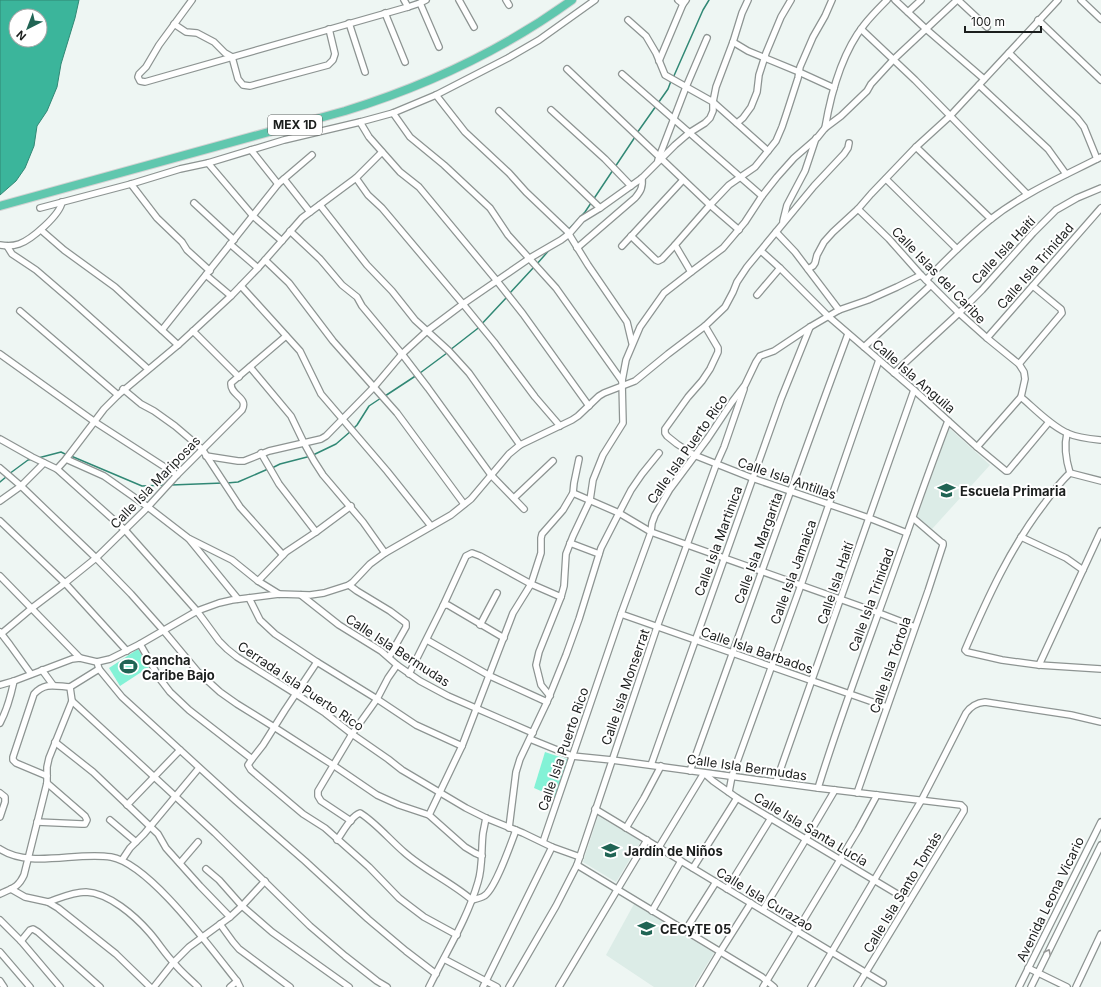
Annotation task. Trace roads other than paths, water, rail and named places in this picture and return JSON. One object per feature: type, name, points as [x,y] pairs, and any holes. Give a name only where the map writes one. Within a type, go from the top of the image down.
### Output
[{"type":"highway","name":"MEX 1D","points":[[0,206],[345,111],[388,97],[428,82],[488,53],[525,32],[572,0]]},
{"type":"street","points":[[192,0],[159,45],[146,67],[139,74],[138,78],[140,81],[145,82],[426,0]]},
{"type":"street","points":[[404,0],[408,6]]},
{"type":"street","points":[[459,0],[474,27]]},
{"type":"street","points":[[40,208],[131,184],[180,169],[208,163],[284,140],[393,113],[436,95],[508,58],[539,40],[595,0]]},
{"type":"street","points":[[659,61],[685,2],[678,0]]},
{"type":"street","points":[[206,456],[244,461],[261,453],[321,439],[326,436],[374,387],[402,354],[427,331],[463,304],[530,258],[561,240],[569,234],[582,219],[642,178],[659,159],[689,133],[710,118],[713,111],[716,87],[748,0]]},
{"type":"street","points":[[736,123],[751,107],[757,92],[764,58],[781,17],[790,0]]},
{"type":"street","points":[[631,236],[656,260],[658,261],[662,259],[729,185],[755,167],[776,141],[782,127],[800,67],[832,0]]},
{"type":"street","points":[[824,128],[841,65],[855,37],[887,0]]},
{"type":"street","points":[[894,0],[984,79]]},
{"type":"street","points":[[908,12],[921,0]]},
{"type":"street","points":[[548,699],[541,685],[536,665],[539,652],[561,597],[570,543],[590,500],[593,480],[603,455],[623,423],[622,383],[626,360],[640,327],[664,293],[723,248],[750,216],[762,196],[794,158],[816,138],[824,128],[841,116],[894,59],[958,0],[987,27]]},
{"type":"street","points":[[808,269],[815,263],[817,255],[824,242],[832,232],[858,209],[916,147],[950,116],[1058,0]]},
{"type":"street","points":[[1081,0],[1101,19]]},
{"type":"street","points":[[420,3],[439,47]]},
{"type":"street","points":[[385,13],[405,62]]},
{"type":"street","points":[[628,20],[646,36],[656,53],[665,75],[713,102],[768,151]]},
{"type":"street","points":[[1038,20],[1101,80]]},
{"type":"street","points":[[349,23],[365,72]]},
{"type":"street","points":[[174,24],[186,32],[197,33],[214,42],[225,53],[232,57],[238,79],[243,85],[250,86],[328,65],[333,60],[335,54],[329,29]]},
{"type":"street","points":[[861,29],[894,59],[1027,194]]},
{"type":"street","points":[[659,159],[686,87],[707,38]]},
{"type":"street","points":[[733,42],[748,51],[834,88]]},
{"type":"street","points":[[864,347],[928,283],[957,250],[991,218],[1027,194],[1099,158],[1084,127],[1077,118],[1009,52]]},
{"type":"street","points":[[567,69],[659,159],[739,230]]},
{"type":"street","points":[[622,74],[762,196]]},
{"type":"street","points":[[979,85],[1048,149],[1066,174]]},
{"type":"street","points":[[436,95],[466,132],[567,231],[627,322],[632,344]]},
{"type":"street","points":[[551,110],[605,159],[631,186]]},
{"type":"street","points":[[499,111],[600,208]]},
{"type":"street","points":[[393,113],[410,137],[444,165],[490,208],[508,235],[556,288],[622,383]]},
{"type":"street","points":[[360,122],[369,137],[400,172],[419,187],[497,281],[523,314],[589,406]]},
{"type":"street","points":[[783,223],[787,205],[805,171],[816,138]]},
{"type":"street","points":[[0,685],[59,663],[80,658],[97,662],[110,659],[140,644],[197,611],[219,603],[279,594],[310,595],[324,593],[349,585],[370,564],[384,553],[451,514],[471,499],[509,454],[520,445],[578,416],[604,393],[622,383],[635,381],[705,326],[725,307],[743,272],[814,186],[844,154],[849,143]]},
{"type":"street","points":[[916,147],[991,218]]},
{"type":"street","points":[[251,150],[278,184]]},
{"type":"street","points":[[57,469],[104,409],[118,394],[178,345],[231,296],[302,218],[356,178],[382,152]]},
{"type":"street","points":[[162,330],[278,184],[312,154]]},
{"type":"street","points":[[208,163],[253,216],[282,241]]},
{"type":"street","points":[[356,178],[368,195],[382,208],[463,304],[494,342],[535,397],[560,426]]},
{"type":"street","points":[[577,248],[635,198],[643,187],[642,178]]},
{"type":"street","points":[[284,179],[310,212]]},
{"type":"street","points":[[886,179],[957,250]]},
{"type":"street","points":[[622,246],[684,180]]},
{"type":"street","points":[[131,184],[157,218],[182,242],[187,250],[231,296]]},
{"type":"street","name":"Calle Isla Haití","points":[[894,373],[982,290],[1033,233],[1056,210],[1077,198],[1101,188]]},
{"type":"street","points":[[0,245],[7,246],[28,240],[60,209],[62,202]]},
{"type":"street","points":[[194,203],[258,268]]},
{"type":"street","points":[[320,205],[367,265],[392,290],[415,320],[449,351],[469,373],[520,445]]},
{"type":"street","name":"Calle Isla Trinidad","points":[[986,338],[1101,208]]},
{"type":"street","name":"Calle Islas del Caribe","points":[[858,209],[889,239],[920,275],[959,313],[986,338],[1019,364]]},
{"type":"street","points":[[40,230],[64,250],[115,287],[178,345]]},
{"type":"street","points":[[290,231],[320,259],[342,284],[357,297],[362,306],[428,388],[491,475],[524,509]]},
{"type":"street","points":[[776,232],[795,252],[839,310]]},
{"type":"street","points":[[675,245],[691,272]]},
{"type":"street","points":[[7,246],[12,254],[36,270],[148,369]]},
{"type":"street","name":"Calle Isla Anguila","points":[[761,251],[848,334],[914,390],[995,463],[1007,471],[1049,422]]},
{"type":"street","points":[[265,260],[289,283],[333,341],[396,413],[464,504]]},
{"type":"street","points":[[757,295],[780,268]]},
{"type":"street","name":"Calle Isla Puerto Rico","points":[[543,842],[621,614],[651,532],[652,523],[670,488],[745,386],[760,356],[774,351],[839,310],[868,300],[920,275]]},
{"type":"street","points":[[241,286],[300,351],[321,394],[387,471],[431,526]]},
{"type":"street","points":[[977,447],[1021,397],[1025,379],[1024,372],[1019,364],[1062,313],[1062,310],[1033,286]]},
{"type":"street","points":[[20,311],[118,394]]},
{"type":"street","name":"Calle Isla Antillas","points":[[705,326],[718,348],[718,352],[710,369],[702,381],[688,397],[666,429],[665,433],[667,436],[694,456],[716,465],[790,492],[869,518],[907,533]]},
{"type":"street","name":"Calle Isla Martinica","points":[[651,765],[752,478],[781,399],[810,327]]},
{"type":"street","points":[[193,331],[239,377]]},
{"type":"street","name":"Calle Isla Margarita","points":[[690,771],[761,571],[848,334]]},
{"type":"street","name":"Calle Isla Mariposas","points":[[1,633],[96,558],[148,507],[202,449],[242,410],[244,402],[232,390],[231,383],[286,336]]},
{"type":"street","points":[[0,354],[95,422],[177,475]]},
{"type":"street","name":"Calle Isla Jamaica","points":[[729,792],[732,776],[770,666],[801,585],[879,360]]},
{"type":"street","points":[[250,367],[291,416],[311,456],[323,475],[370,531],[384,553]]},
{"type":"street","name":"Calle Isla Monserrat","points":[[509,987],[556,906],[577,865],[657,627],[745,386]]},
{"type":"street","points":[[124,389],[141,404],[175,426],[202,449],[240,507],[283,555]]},
{"type":"street","name":"Calle Isla Haití","points":[[776,782],[914,390]]},
{"type":"street","points":[[1021,397],[1049,422],[1067,433],[1075,436],[1101,440]]},
{"type":"street","name":"Calle Isla Trinidad","points":[[818,788],[849,694],[948,421]]},
{"type":"street","points":[[1067,433],[1065,447],[1070,473]]},
{"type":"street","name":"Cerrada Isla Puerto Rico","points":[[0,439],[57,469],[125,530],[197,611],[219,641],[237,657],[325,713],[402,770],[466,808],[552,847],[580,857]]},
{"type":"street","points":[[261,453],[279,484],[316,532]]},
{"type":"street","points":[[509,828],[516,772],[520,759],[548,699],[579,619],[601,548],[638,479],[658,453]]},
{"type":"street","points":[[66,459],[104,476],[188,538],[232,560],[279,594]]},
{"type":"street","points":[[429,815],[462,746],[513,613],[531,584],[541,553],[542,534],[563,510],[573,493],[580,459]]},
{"type":"street","points":[[514,498],[553,461]]},
{"type":"street","points":[[0,501],[20,486],[44,463]]},
{"type":"street","points":[[0,468],[96,558],[131,594],[198,672],[214,687],[237,704],[377,795],[399,805],[429,815],[464,847],[482,856]]},
{"type":"street","points":[[1070,473],[1101,481]]},
{"type":"street","points":[[1070,473],[1037,512],[1021,536],[999,575],[979,616],[965,650],[974,654],[1002,660],[1039,665],[1101,669]]},
{"type":"street","points":[[573,493],[619,513],[651,532],[879,612],[915,627]]},
{"type":"street","points":[[258,580],[286,552],[316,532],[350,506]]},
{"type":"street","name":"Calle Isla Tórtola","points":[[857,793],[928,591],[943,543],[913,518]]},
{"type":"street","points":[[0,521],[65,584],[127,651]]},
{"type":"street","points":[[1039,665],[1101,531]]},
{"type":"street","points":[[1021,536],[1066,558],[1083,570]]},
{"type":"street","points":[[188,538],[238,599]]},
{"type":"street","points":[[570,543],[599,554]]},
{"type":"street","points":[[409,674],[427,640],[466,556],[472,553],[480,556],[531,584],[561,597]]},
{"type":"street","points":[[0,576],[80,658]]},
{"type":"street","points":[[349,585],[377,602],[406,623],[406,627],[389,657]]},
{"type":"street","points":[[480,624],[497,593]]},
{"type":"street","name":"Calle Isla Bermudas","points":[[301,595],[339,624],[381,651],[409,674],[448,696],[533,733]]},
{"type":"street","points":[[249,598],[256,613],[275,634],[317,662],[377,698],[416,726],[462,746]]},
{"type":"street","points":[[443,606],[448,605],[504,638]]},
{"type":"street","name":"Calle Isla Barbados","points":[[621,614],[887,707]]},
{"type":"street","points":[[1,633],[31,674]]},
{"type":"street","points":[[427,640],[490,676],[548,699]]},
{"type":"street","points":[[140,644],[160,679],[170,692],[189,710],[252,759]]},
{"type":"street","points":[[97,662],[100,669],[122,697],[199,768],[305,861],[368,919],[436,974]]},
{"type":"street","points":[[317,662],[263,745],[248,765],[251,770],[303,814],[324,828],[369,867],[399,898],[424,917],[457,935]]},
{"type":"street","points":[[351,821],[321,800],[318,796],[318,790],[397,665]]},
{"type":"street","points":[[47,776],[16,763],[13,760],[34,694],[44,687],[53,685],[70,687],[100,669]]},
{"type":"street","points":[[42,670],[53,685]]},
{"type":"street","points":[[0,723],[10,697],[14,681]]},
{"type":"street","points":[[0,894],[17,886],[24,875],[47,783],[49,758],[72,701],[70,687]]},
{"type":"street","points":[[72,701],[215,833],[310,926],[345,956],[387,987]]},
{"type":"street","points":[[811,987],[921,801],[966,713],[971,707],[977,703],[985,702],[1071,715],[1101,722]]},
{"type":"street","name":"Calle Isla Bermudas","points":[[530,739],[572,756],[661,766],[704,773],[960,806],[964,808]]},
{"type":"street","points":[[55,742],[93,772],[158,834],[162,838],[166,848],[230,916]]},
{"type":"street","points":[[127,806],[180,750]]},
{"type":"street","points":[[626,828],[661,766]]},
{"type":"street","points":[[122,860],[130,848],[176,797],[199,768]]},
{"type":"street","points":[[659,847],[704,773]]},
{"type":"street","name":"Calle Isla Santa Lucía","points":[[704,773],[737,798],[909,901]]},
{"type":"street","points":[[37,822],[85,824],[87,820],[85,816],[47,783]]},
{"type":"street","points":[[763,910],[835,790]]},
{"type":"street","points":[[0,793],[5,797],[5,802],[0,816]]},
{"type":"street","points":[[763,987],[858,830],[877,795]]},
{"type":"street","points":[[694,868],[737,798]]},
{"type":"street","name":"Calle Isla Santo Tomás","points":[[857,987],[964,811],[964,808]]},
{"type":"street","name":"Calle Isla Curazao","points":[[595,809],[883,983]]},
{"type":"street","points":[[338,840],[356,814],[360,813],[404,852],[440,878],[462,891],[472,900]]},
{"type":"street","points":[[429,987],[457,935],[472,900],[481,869],[483,834],[486,818]]},
{"type":"street","points":[[727,889],[771,818]]},
{"type":"street","points":[[110,820],[136,842]]},
{"type":"street","name":"Avenida Leona Vicario","points":[[1019,987],[1101,822]]},
{"type":"street","points":[[472,900],[484,896],[488,892],[502,867],[516,830]]},
{"type":"street","points":[[559,987],[647,840]]},
{"type":"street","points":[[180,863],[198,842]]},
{"type":"street","name":"Avenida Leona Vicario","points":[[1031,987],[1101,845]]},
{"type":"street","points":[[485,984],[552,847]]},
{"type":"street","points":[[0,849],[16,856],[28,858],[87,856],[111,857],[122,860],[146,877],[162,892],[203,938],[237,981],[240,987]]},
{"type":"street","points":[[652,911],[681,861]]},
{"type":"street","points":[[577,865],[617,888],[767,981],[774,987]]},
{"type":"street","points":[[206,869],[219,880],[242,906],[272,932],[349,987]]},
{"type":"street","points":[[154,987],[173,963],[189,947],[203,938],[242,906],[265,881]]},
{"type":"street","points":[[685,931],[716,882]]},
{"type":"street","points":[[11,889],[25,897],[48,902],[58,908],[110,950],[150,987]]},
{"type":"street","points":[[48,902],[73,893],[87,892],[102,896],[119,905],[149,932],[173,963],[198,987]]},
{"type":"street","points":[[699,987],[750,903]]},
{"type":"street","points":[[0,920],[21,941],[60,987]]},
{"type":"street","points":[[220,924],[240,949],[290,987]]},
{"type":"street","points":[[21,941],[30,930],[34,929],[100,987]]},
{"type":"street","points":[[1076,987],[1101,934]]},
{"type":"street","points":[[0,952],[30,987]]},
{"type":"street","points":[[444,959],[485,984],[496,987]]},
{"type":"street","points":[[1028,968],[1067,987]]},
{"type":"street","points":[[0,981],[4,987]]},
{"type":"street","points":[[230,987],[237,981]]},
{"type":"waterway","points":[[673,78],[703,10],[709,0]]},
{"type":"waterway","points":[[637,133],[668,89],[671,81]]},
{"type":"waterway","points":[[615,167],[635,137]]},
{"type":"waterway","points":[[569,229],[585,212],[613,170]]},
{"type":"waterway","points":[[536,265],[551,248]]},
{"type":"waterway","points":[[509,294],[534,267]]},
{"type":"waterway","points":[[450,350],[477,329],[507,297]]},
{"type":"waterway","points":[[420,373],[447,353]]},
{"type":"waterway","points":[[385,396],[417,375]]},
{"type":"waterway","points":[[353,429],[369,406],[381,398]]},
{"type":"waterway","points":[[272,468],[280,464],[311,456],[336,444],[351,431]]},
{"type":"waterway","points":[[38,458],[61,452],[67,455]]},
{"type":"waterway","points":[[71,456],[142,486],[165,485]]},
{"type":"waterway","points":[[9,474],[28,460],[33,459]]},
{"type":"waterway","points":[[227,483],[238,482],[268,469]]},
{"type":"waterway","points":[[0,482],[6,477]]},
{"type":"waterway","points":[[171,485],[223,483]]},
{"type":"place","name":"Escuela Primaria","points":[[947,491]]},
{"type":"place","name":"Cancha Caribe Bajo","points":[[129,667]]},
{"type":"place","name":"Jardín de Niños","points":[[611,851]]},
{"type":"place","name":"CECyTE 05","points":[[647,929]]}]
